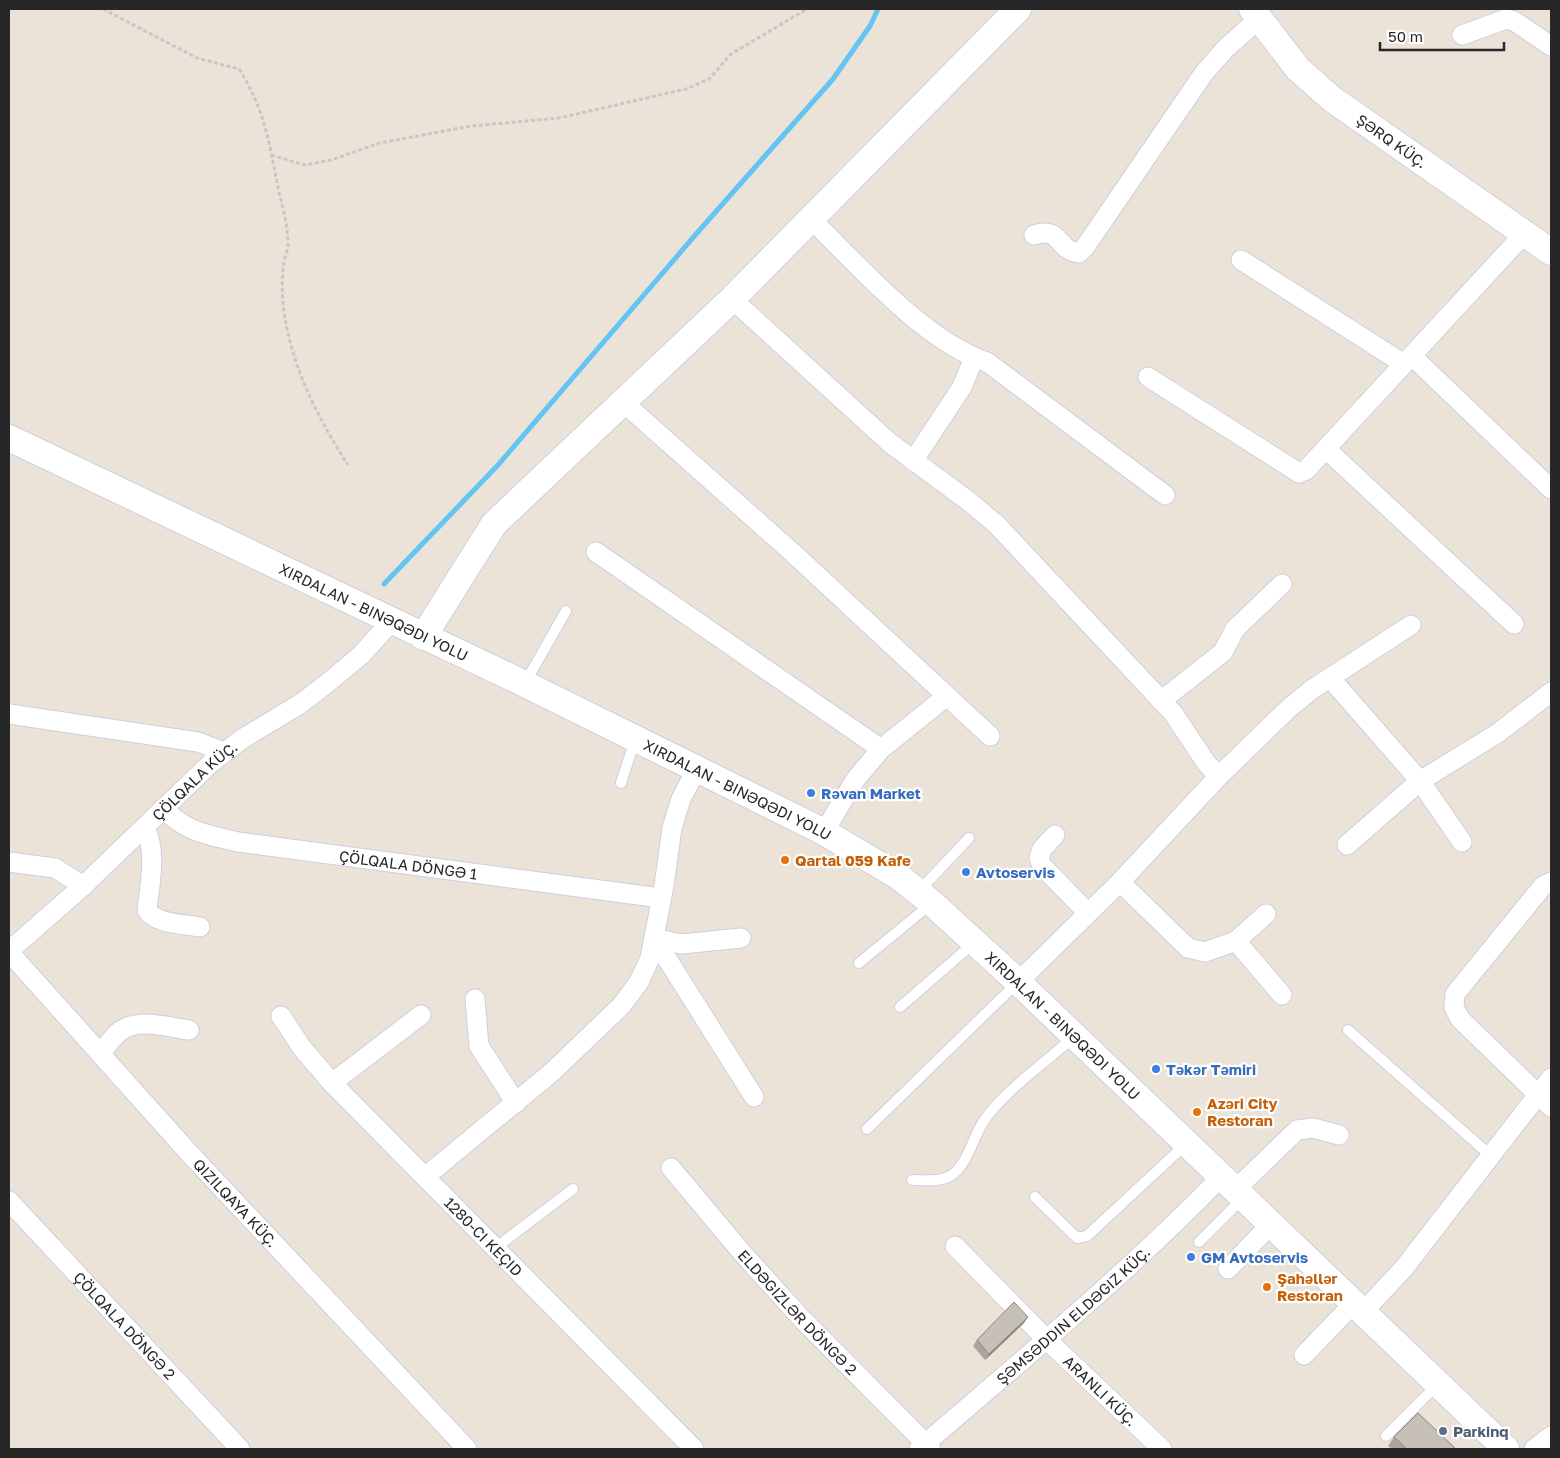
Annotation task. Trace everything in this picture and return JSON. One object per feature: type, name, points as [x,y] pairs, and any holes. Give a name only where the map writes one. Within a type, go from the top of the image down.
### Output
[{"type":"main road","points":[[423,636],[494,524],[732,299],[1018,9]]},
{"type":"main road","name":"ŞƏRQ KÜÇ.","points":[[1256,14],[1298,69],[1332,99],[1551,252]]},
{"type":"main road","points":[[11,444],[233,543],[391,622],[525,684],[824,832],[875,861],[926,897],[1018,982],[1506,1449]]},
{"type":"street","points":[[1034,235],[1046,231],[1053,234],[1070,252],[1079,253],[1204,74],[1256,14]]},
{"type":"street","points":[[1462,35],[1506,19],[1514,21],[1551,46]]},
{"type":"street","points":[[811,219],[918,321],[974,358],[987,362],[1164,495]]},
{"type":"street","points":[[1148,376],[1299,473],[1306,470],[1524,234]]},
{"type":"street","points":[[1241,260],[1408,360],[1551,489]]},
{"type":"street","points":[[732,299],[890,443],[971,503],[997,525],[1182,724],[1207,764],[1219,776]]},
{"type":"street","points":[[913,461],[962,387],[974,358]]},
{"type":"street","points":[[624,403],[793,553],[990,736]]},
{"type":"street","points":[[1326,448],[1514,624]]},
{"type":"street","points":[[596,552],[881,749]]},
{"type":"street","points":[[1161,701],[1223,652],[1235,629],[1282,584]]},
{"type":"street","name":"ÇÖLQALA KÜÇ.","points":[[9,952],[83,886],[224,752],[307,700],[361,655],[391,622]]},
{"type":"street","points":[[1018,982],[1120,882],[1219,776],[1288,709],[1311,690],[1331,679],[1411,625]]},
{"type":"street","points":[[1331,679],[1420,780],[1462,842]]},
{"type":"street","points":[[1347,845],[1420,780],[1498,733],[1551,692]]},
{"type":"street","points":[[824,832],[855,780],[881,749],[947,696]]},
{"type":"street","points":[[9,714],[198,742],[224,752]]},
{"type":"street","points":[[426,1176],[551,1073],[621,1006],[639,982],[650,958],[672,828],[681,799],[696,770]]},
{"type":"street","name":"ÇÖLQALA DÖNGƏ 1","points":[[163,809],[180,824],[194,831],[238,842],[661,898]]},
{"type":"street","points":[[145,827],[151,840],[152,856],[147,910],[150,915],[158,919],[200,927]]},
{"type":"street","points":[[1055,835],[1042,849],[1039,858],[1042,866],[1088,914]]},
{"type":"street","points":[[9,862],[55,868],[83,886]]},
{"type":"street","points":[[1120,882],[1188,948],[1205,952],[1236,941],[1266,914]]},
{"type":"street","points":[[1545,1101],[1460,1019],[1454,1007],[1455,994],[1543,886],[1551,882]]},
{"type":"street","points":[[654,938],[680,944],[741,938]]},
{"type":"street","points":[[654,938],[754,1097]]},
{"type":"street","points":[[1236,941],[1282,995]]},
{"type":"street","points":[[9,952],[190,1154],[467,1449]]},
{"type":"street","points":[[475,998],[479,1046],[516,1103]]},
{"type":"street","points":[[332,1083],[421,1014]]},
{"type":"street","points":[[280,1016],[302,1048],[332,1083],[426,1176],[494,1249],[694,1449]]},
{"type":"street","points":[[100,1054],[119,1032],[133,1026],[153,1024],[189,1030]]},
{"type":"street","points":[[1304,1355],[1404,1268],[1491,1156],[1545,1101],[1551,1078]]},
{"type":"street","name":"ŞƏMSƏDDIN ELDƏGIZ KÜÇ.","points":[[925,1447],[1047,1340],[1171,1227],[1233,1188],[1297,1130],[1313,1128],[1339,1135]]},
{"type":"street","name":"ELDƏGIZLƏR DÖNGƏ 2","points":[[671,1168],[744,1256],[925,1447]]},
{"type":"street","name":"ÇÖLQALA DÖNGƏ 2","points":[[9,1201],[240,1449]]},
{"type":"street","points":[[1228,1269],[1271,1224]]},
{"type":"street","points":[[955,1246],[1047,1340],[1162,1449]]},
{"type":"street","points":[[1534,1449],[1551,1436]]},
{"type":"lane","points":[[525,684],[566,611]]},
{"type":"lane","points":[[621,783],[635,740]]},
{"type":"lane","points":[[859,963],[926,897],[969,838]]},
{"type":"lane","points":[[900,1007],[975,942]]},
{"type":"lane","points":[[867,1129],[1018,982]]},
{"type":"lane","points":[[1348,1030],[1491,1156]]},
{"type":"lane","points":[[912,1180],[937,1180],[950,1176],[960,1166],[982,1123],[994,1107],[1075,1036]]},
{"type":"lane","points":[[1035,1197],[1077,1238],[1082,1238],[1087,1236],[1187,1144]]},
{"type":"lane","points":[[1199,1242],[1233,1188]]},
{"type":"lane","points":[[494,1249],[573,1189]]},
{"type":"lane","points":[[1386,1436],[1438,1384]]},
{"type":"path","points":[[103,9],[197,58],[238,70],[249,85],[263,116],[288,236],[288,246],[284,262],[283,303],[291,346],[305,390],[321,423],[348,465]]},
{"type":"path","points":[[271,155],[304,165],[331,160],[380,143],[471,126],[559,118],[686,89],[710,79],[731,54],[807,9]]},
{"type":"building","points":[[1014,1302],[1028,1317],[989,1354],[977,1340]]},
{"type":"building","points":[[1418,1413],[1456,1449],[1407,1449],[1394,1437]]},
{"type":"waterway","points":[[384,584],[498,465],[697,233],[833,79],[870,26],[878,9]]},
{"type":"place","name":"Rəvan Market","points":[[811,793]]},
{"type":"place","name":"Qartal 059 Kafe","points":[[785,860]]},
{"type":"place","name":"Avtoservis","points":[[966,872]]},
{"type":"place","name":"Təkər Təmiri","points":[[1156,1069]]},
{"type":"place","name":"Azəri City Restoran","points":[[1197,1112]]},
{"type":"place","name":"GM Avtoservis","points":[[1191,1257]]},
{"type":"place","name":"Şahəllər Restoran","points":[[1267,1287]]},
{"type":"place","name":"Parkinq","points":[[1443,1431]]}]
